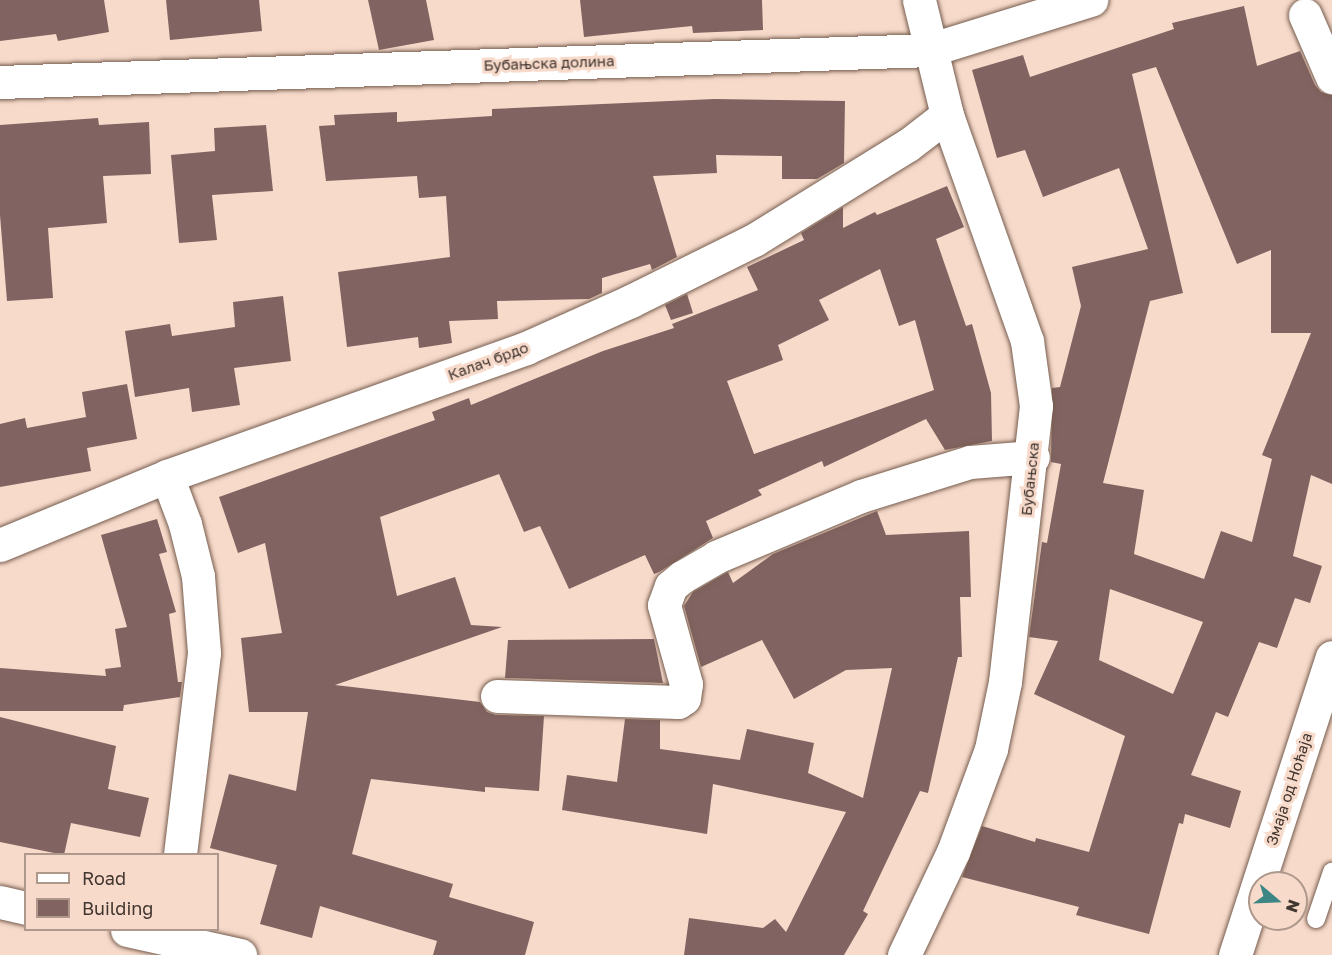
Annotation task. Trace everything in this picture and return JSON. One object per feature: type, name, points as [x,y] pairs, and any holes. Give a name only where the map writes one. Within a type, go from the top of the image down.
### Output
[{"type":"street","name":"Бубањска","points":[[904,955],[953,852],[991,749],[1005,682],[1033,458],[1036,406],[1027,341],[947,115],[929,50],[919,0]]},
{"type":"street","name":"Бубањска долина","points":[[0,82],[929,50],[1091,0]]},
{"type":"street","points":[[1305,15],[1332,77]]},
{"type":"street","name":"Калач брдо","points":[[0,545],[167,476],[526,348],[631,301],[754,240],[908,145],[947,115]]},
{"type":"street","points":[[497,696],[678,702],[684,698],[686,684],[664,605],[671,586],[682,577],[716,556],[861,496],[970,462],[1033,458]]},
{"type":"street","points":[[167,476],[185,524],[198,576],[204,653],[180,853]]},
{"type":"street","name":"Змаја од Ноћаја","points":[[1235,955],[1332,657]]},
{"type":"street","points":[[0,902],[24,908]]},
{"type":"street","points":[[131,931],[240,955]]},
{"type":"lane","points":[[1316,919],[1332,872]]},
{"type":"building","points":[[0,0],[104,0],[109,32],[58,41],[56,34],[0,41]]},
{"type":"building","points":[[166,0],[259,0],[262,31],[170,40]]},
{"type":"building","points":[[368,0],[426,0],[434,40],[379,50]]},
{"type":"building","points":[[580,0],[762,0],[763,30],[693,33],[692,26],[584,37]]},
{"type":"building","points":[[1244,6],[1257,66],[1300,51],[1315,85],[1321,92],[1332,95],[1332,484],[1311,475],[1293,556],[1322,566],[1310,603],[1295,598],[1277,648],[1259,642],[1228,717],[1216,712],[1191,775],[1241,791],[1230,828],[1185,814],[1183,824],[1179,823],[1149,934],[1076,915],[1079,907],[962,877],[982,826],[1035,842],[1036,838],[1089,852],[1125,736],[1034,694],[1058,641],[1029,637],[1042,542],[1047,543],[1061,464],[1051,462],[1052,388],[1060,387],[1081,306],[1072,267],[1148,249],[1119,168],[1043,197],[1025,150],[997,158],[972,70],[1023,55],[1030,77],[1174,29],[1172,23]],"holes":[[[1156,67],[1237,264],[1271,250],[1271,333],[1311,333],[1262,455],[1272,459],[1252,542],[1221,531],[1204,579],[1134,554],[1144,490],[1103,483],[1150,301],[1183,293],[1132,74]],[[1110,589],[1203,622],[1173,694],[1099,660]]]},
{"type":"building","points":[[714,99],[845,101],[844,163],[817,179],[782,179],[782,156],[716,155],[717,173],[653,176],[677,257],[652,270],[650,264],[602,278],[602,293],[589,299],[497,301],[498,319],[449,321],[452,343],[419,348],[418,337],[347,347],[338,272],[450,257],[446,196],[419,198],[417,176],[326,181],[319,126],[335,125],[334,115],[397,112],[397,122],[492,116],[492,109]]},
{"type":"building","points":[[98,118],[99,125],[149,122],[151,174],[103,176],[107,223],[48,228],[53,298],[7,301],[0,215],[0,125]]},
{"type":"building","points":[[266,125],[273,191],[212,195],[217,240],[179,243],[171,155],[215,151],[214,128]]},
{"type":"building","points":[[947,186],[964,227],[936,239],[966,326],[972,324],[991,393],[992,441],[945,450],[926,419],[824,467],[822,461],[758,490],[762,495],[706,521],[713,538],[659,572],[654,574],[645,555],[569,589],[540,526],[524,532],[499,474],[380,517],[397,596],[455,577],[471,625],[502,627],[335,685],[480,702],[487,712],[496,715],[544,716],[539,791],[485,787],[485,792],[371,779],[352,854],[453,884],[449,897],[534,922],[525,955],[433,955],[437,941],[320,906],[312,938],[260,924],[277,865],[210,848],[229,774],[296,791],[308,712],[249,712],[241,638],[282,633],[265,543],[238,553],[219,497],[435,420],[432,412],[469,398],[471,405],[603,351],[674,328],[672,324],[758,290],[747,267],[804,240],[801,233],[843,207],[843,228],[875,212],[877,215]],"holes":[[[880,269],[899,326],[915,320],[934,390],[754,454],[727,381],[783,360],[778,345],[829,320],[819,300]]]},
{"type":"building","points":[[687,294],[693,313],[671,320],[665,305]]},
{"type":"building","points":[[283,296],[291,361],[234,368],[240,405],[192,412],[189,388],[135,397],[125,331],[170,324],[172,336],[235,327],[233,302]]},
{"type":"building","points":[[127,384],[137,439],[87,448],[91,471],[0,487],[0,424],[25,418],[27,428],[86,417],[82,392]]},
{"type":"building","points":[[877,511],[886,535],[969,531],[971,597],[960,597],[962,657],[958,657],[928,793],[920,791],[863,911],[868,914],[844,955],[684,955],[689,918],[763,928],[775,919],[786,932],[846,812],[713,784],[707,834],[562,810],[567,775],[617,782],[625,719],[660,720],[660,749],[740,760],[747,729],[814,743],[808,773],[863,798],[892,668],[846,670],[794,699],[762,640],[701,667],[684,606],[693,592],[728,572],[733,583],[773,554]]},
{"type":"building","points":[[157,519],[167,552],[159,554],[176,612],[169,614],[178,682],[182,682],[180,697],[124,705],[123,711],[0,711],[0,668],[106,676],[105,669],[121,667],[115,629],[127,627],[101,535]]},
{"type":"building","points":[[654,639],[663,683],[505,678],[508,640]]},
{"type":"building","points":[[0,717],[116,746],[108,789],[149,798],[140,837],[71,823],[64,853],[0,842]]}]
